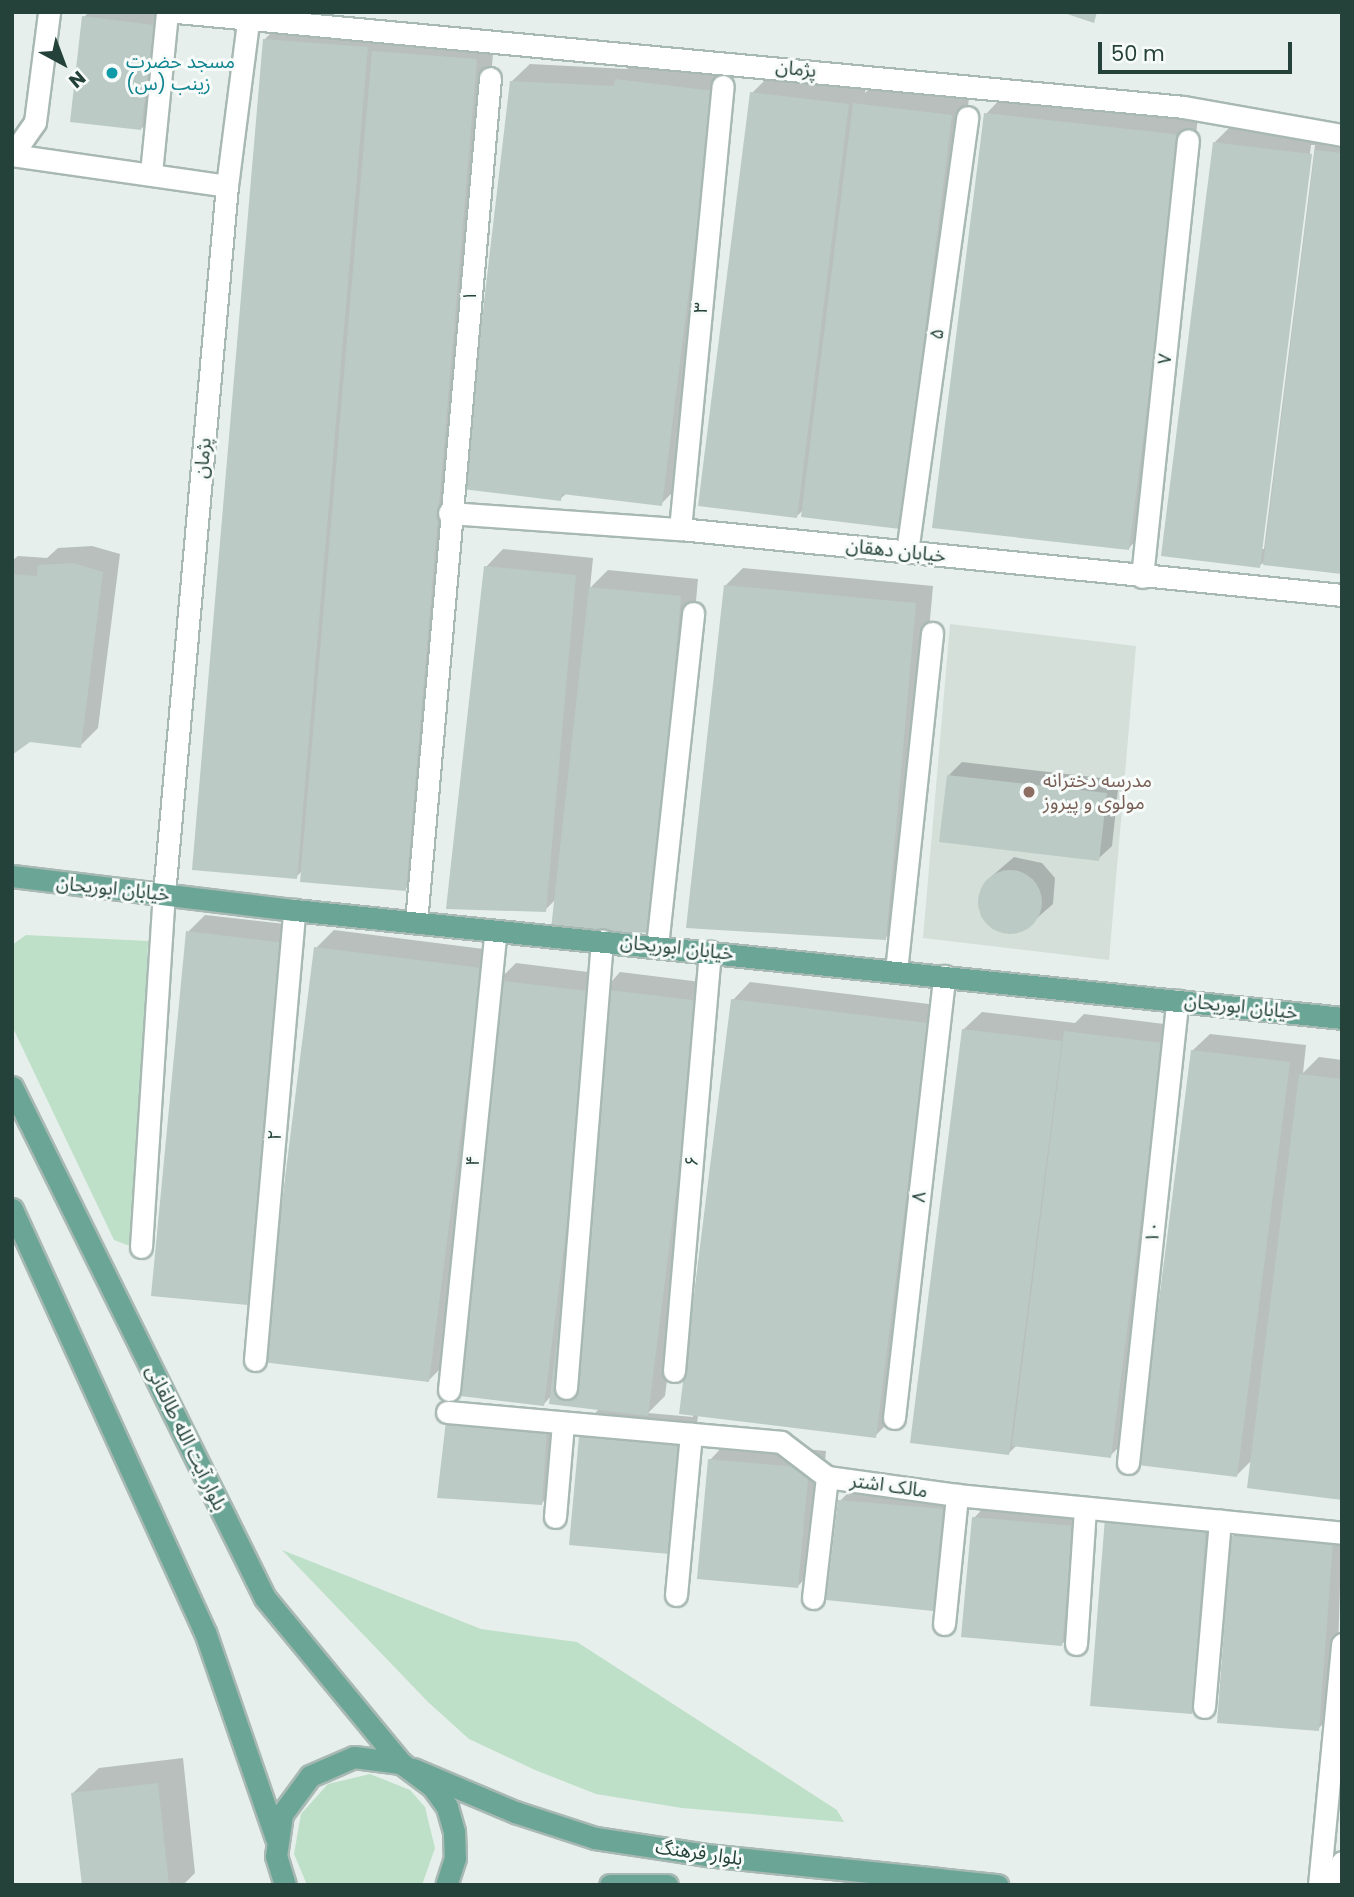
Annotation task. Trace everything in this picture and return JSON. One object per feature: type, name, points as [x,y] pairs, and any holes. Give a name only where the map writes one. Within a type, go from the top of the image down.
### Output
[{"type":"main road","name":"خیابان ابوریحان","points":[[12,876],[58,884],[294,910],[1342,1018]]},
{"type":"main road","points":[[12,889],[58,884]]},
{"type":"main road","name":"بلوار آیت الله طالقانی","points":[[12,1087],[265,1598],[407,1766],[432,1786],[447,1807],[454,1832],[454,1858],[446,1885]]},
{"type":"main road","points":[[12,1209],[205,1632],[276,1838],[281,1881]]},
{"type":"main road","points":[[276,1838],[293,1793],[320,1770],[354,1757],[407,1766]]},
{"type":"main road","name":"بلوار فرهنگ","points":[[407,1766],[515,1812],[595,1838],[706,1856],[997,1885]]},
{"type":"main road","name":"بلوار فرهنگ","points":[[610,1885],[667,1885]]},
{"type":"street","points":[[49,12],[35,121],[12,154],[227,186]]},
{"type":"street","points":[[150,173],[167,12]]},
{"type":"street","name":"پژمان","points":[[177,12],[248,22],[725,61],[1183,107],[1342,135]]},
{"type":"street","name":"پژمان","points":[[141,1247],[164,894],[227,186],[248,22]]},
{"type":"street","name":"۱","points":[[416,922],[449,513],[490,78]]},
{"type":"street","name":"۳","points":[[680,529],[723,86]]},
{"type":"street","name":"۵","points":[[907,552],[967,117]]},
{"type":"street","name":"۷","points":[[1142,577],[1188,140]]},
{"type":"street","name":"خیابان دهقان","points":[[449,513],[680,529],[1342,595]]},
{"type":"street","points":[[657,946],[693,613]]},
{"type":"street","points":[[897,971],[932,633]]},
{"type":"street","name":"۲","points":[[255,1360],[294,910]]},
{"type":"street","name":"۴","points":[[449,1390],[496,931]]},
{"type":"street","points":[[566,1388],[602,940]]},
{"type":"street","name":"۶","points":[[674,1370],[710,952]]},
{"type":"street","name":"۸","points":[[894,1418],[944,976]]},
{"type":"street","name":"۱۰","points":[[1128,1463],[1177,1001]]},
{"type":"street","name":"مالک اشتر","points":[[447,1412],[781,1442],[827,1477],[957,1495],[1342,1533]]},
{"type":"street","points":[[555,1517],[563,1423]]},
{"type":"street","points":[[676,1595],[691,1434]]},
{"type":"street","points":[[813,1598],[827,1477]]},
{"type":"street","points":[[944,1624],[957,1495]]},
{"type":"street","points":[[1076,1644],[1085,1508]]},
{"type":"street","points":[[1204,1707],[1220,1521]]},
{"type":"street","points":[[1319,1885],[1342,1644]]},
{"type":"street","points":[[1339,1885],[1342,1862]]},
{"type":"shaded area","name":"مدرسه دخترانه مولوی و پیروز","points":[[950,624],[1136,646],[1109,960],[923,938]]},
{"type":"green space","points":[[26,935],[148,941],[137,1238],[130,1246],[114,1240],[12,1026],[12,945]]},
{"type":"green space","points":[[282,1550],[481,1629],[577,1642],[837,1810],[844,1822],[682,1808],[596,1794],[535,1770],[469,1739],[428,1702]]},
{"type":"green space","points":[[370,1774],[410,1790],[425,1807],[435,1848],[422,1885],[307,1885],[294,1854],[301,1814],[328,1784]]},
{"type":"building","points":[[1061,12],[1097,12],[1094,23]]},
{"type":"building","name":"مسجد حضرت زینب (س)","points":[[82,16],[154,25],[141,130],[70,122]]},
{"type":"building","points":[[263,39],[368,47],[297,879],[192,870]]},
{"type":"building","points":[[372,51],[477,59],[406,891],[300,882]]},
{"type":"building","points":[[615,79],[714,91],[662,506],[562,494],[561,501],[462,489],[510,81],[614,86]]},
{"type":"building","points":[[750,92],[849,104],[797,518],[698,506]]},
{"type":"building","points":[[853,103],[952,115],[900,529],[801,517]]},
{"type":"building","points":[[984,113],[1182,135],[1129,550],[932,528]]},
{"type":"building","points":[[1213,142],[1312,154],[1260,568],[1161,556]]},
{"type":"building","points":[[1315,150],[1342,153],[1342,574],[1263,565]]},
{"type":"building","points":[[73,563],[103,572],[81,748],[30,742],[12,755],[12,574],[37,576],[38,565]]},
{"type":"building","points":[[484,566],[576,575],[546,912],[446,909]]},
{"type":"building","points":[[724,585],[916,603],[886,940],[686,928]]},
{"type":"building","points":[[589,587],[681,596],[651,933],[551,929]]},
{"type":"building","points":[[947,775],[1107,793],[1099,861],[939,842]]},
{"type":"building","points":[[1010,870],[1033,879],[1042,902],[1033,925],[1010,934],[987,925],[978,902],[987,879]]},
{"type":"building","points":[[186,931],[285,943],[248,1305],[151,1296]]},
{"type":"building","points":[[314,947],[482,968],[429,1382],[262,1362]]},
{"type":"building","points":[[496,980],[596,992],[544,1406],[444,1394]]},
{"type":"building","points":[[601,989],[700,1001],[648,1416],[549,1404]]},
{"type":"building","points":[[731,999],[928,1023],[876,1438],[679,1414]]},
{"type":"building","points":[[962,1029],[1062,1041],[1009,1455],[910,1443]]},
{"type":"building","points":[[1064,1031],[1163,1043],[1111,1458],[1012,1446]]},
{"type":"building","points":[[1191,1050],[1290,1062],[1237,1477],[1138,1465]]},
{"type":"building","points":[[1299,1074],[1342,1079],[1342,1500],[1247,1488]]},
{"type":"building","points":[[446,1421],[547,1429],[542,1505],[437,1498]]},
{"type":"building","points":[[580,1426],[681,1434],[670,1554],[569,1545]]},
{"type":"building","points":[[708,1459],[809,1468],[798,1588],[697,1579]]},
{"type":"building","points":[[838,1500],[943,1509],[933,1611],[826,1600]]},
{"type":"building","points":[[972,1517],[1073,1526],[1062,1646],[961,1637]]},
{"type":"building","points":[[1105,1518],[1206,1526],[1192,1714],[1090,1706]]},
{"type":"building","points":[[1231,1536],[1333,1543],[1319,1731],[1217,1723]]},
{"type":"building","points":[[158,1783],[169,1885],[82,1885],[71,1793]]},
{"type":"place","name":"مسجد حضرت زینب (س)","points":[[112,73]]},
{"type":"place","name":"مدرسه دخترانه مولوی و پیروز","points":[[1029,792]]}]
